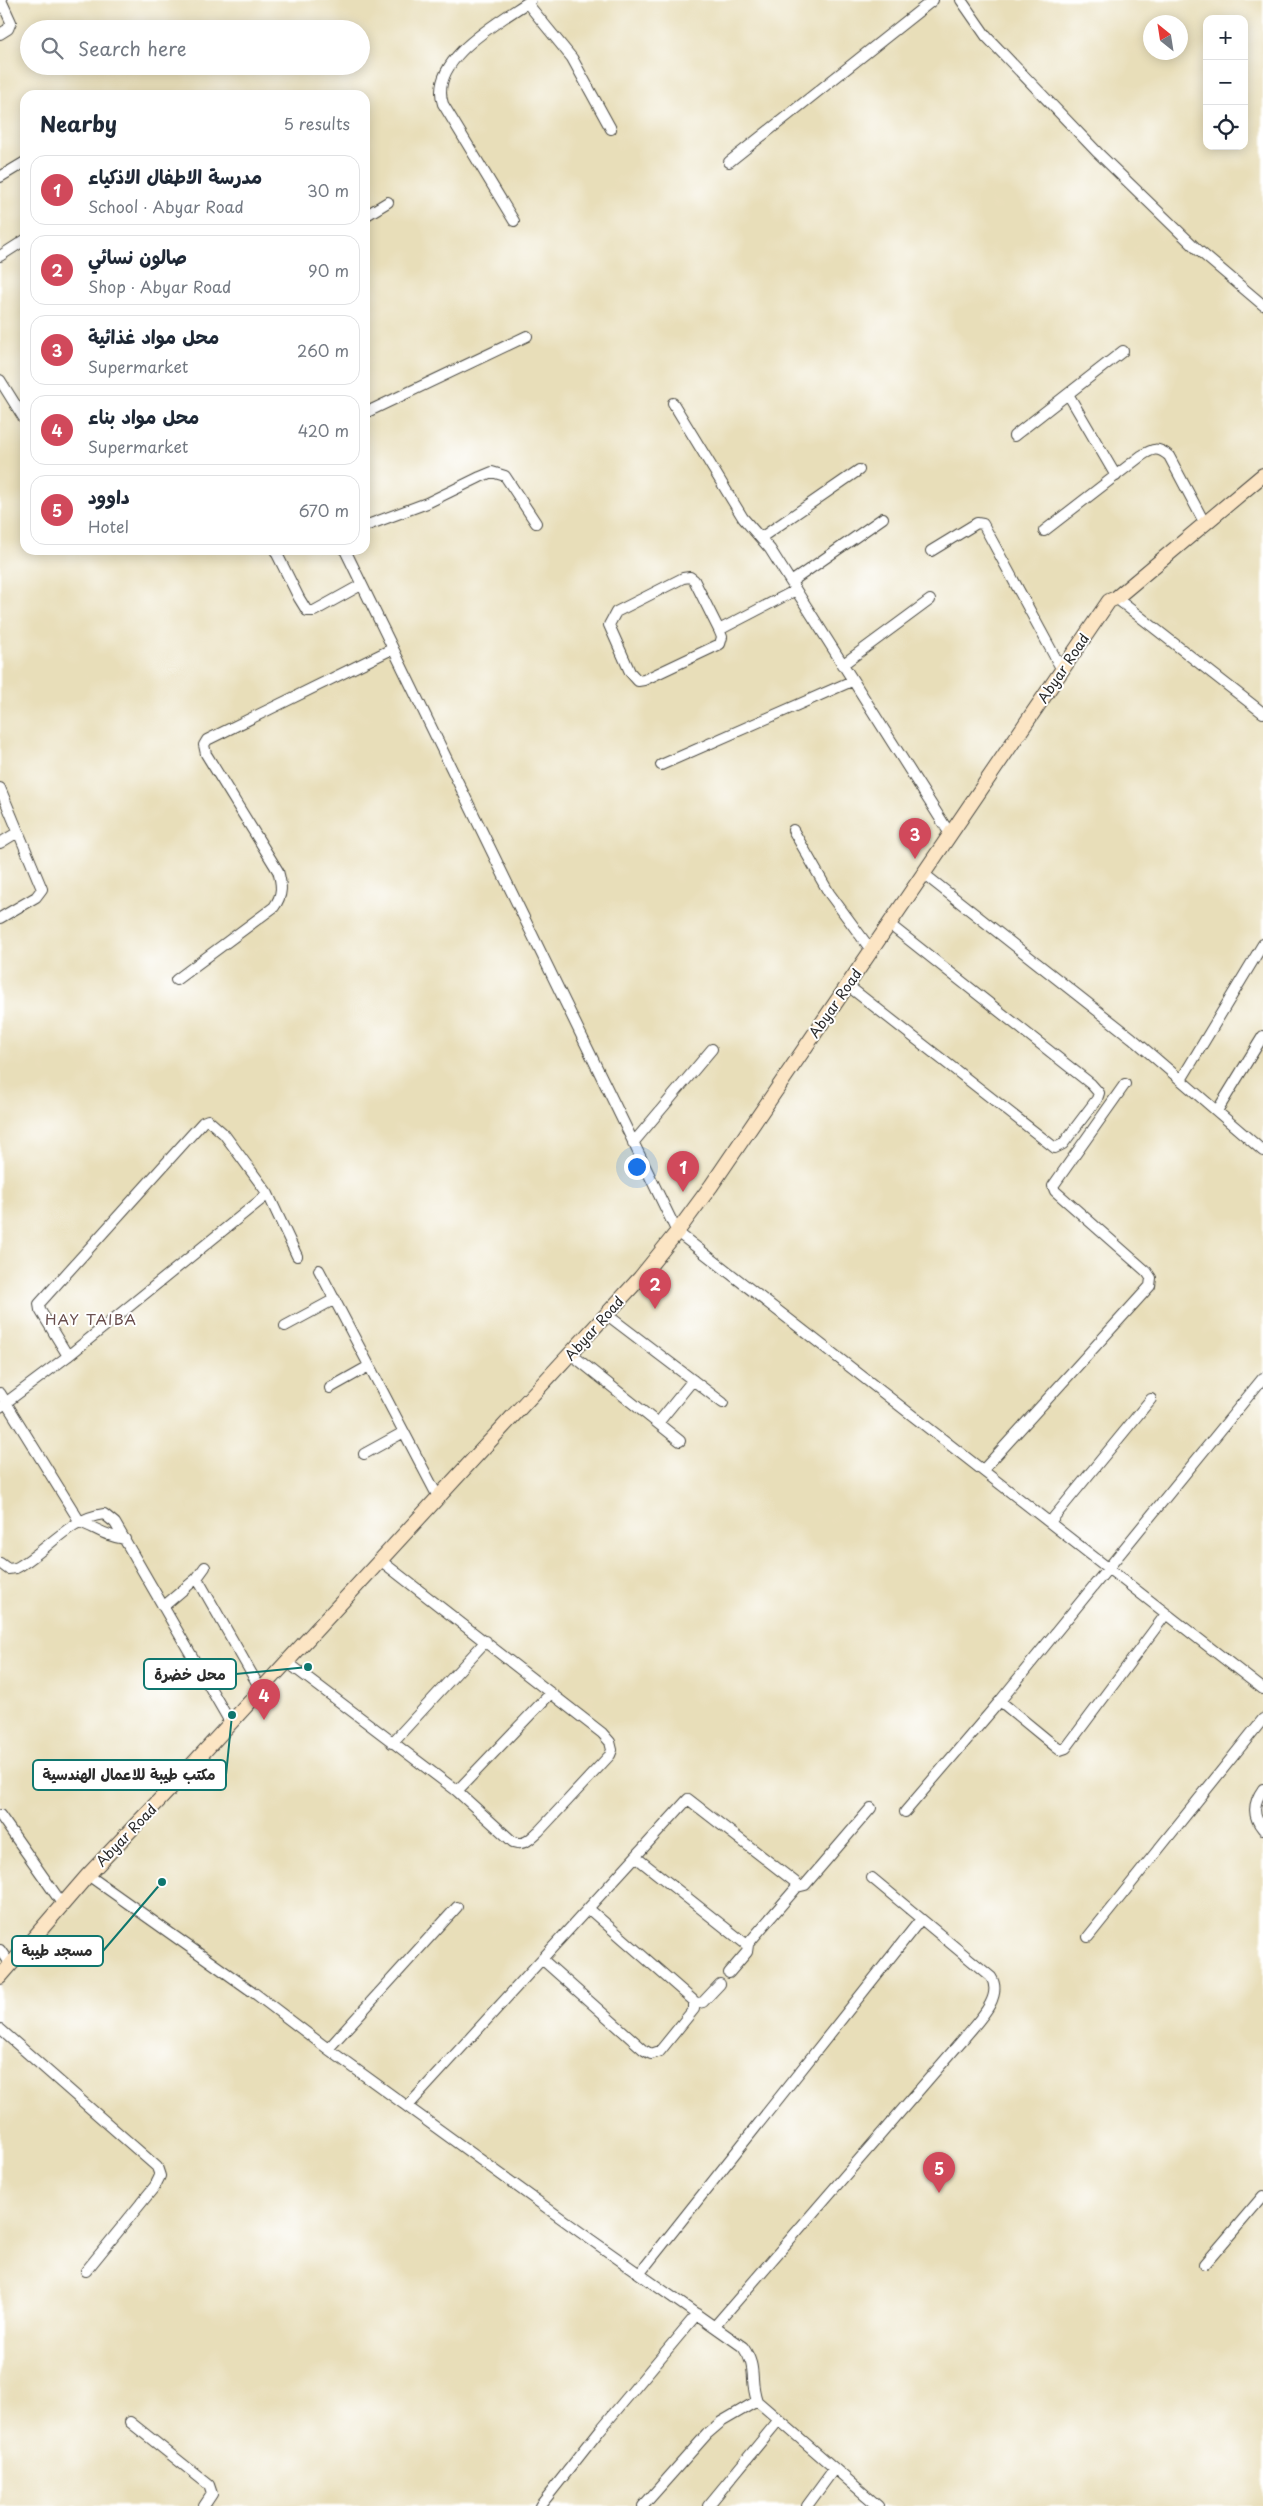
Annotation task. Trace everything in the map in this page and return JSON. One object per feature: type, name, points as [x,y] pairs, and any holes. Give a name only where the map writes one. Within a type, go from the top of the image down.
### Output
[{"type":"main road","name":"Abyar Road","points":[[0,1977],[88,1875],[571,1354],[677,1232],[924,874],[1109,601],[1116,598],[1204,522],[1263,475]]},
{"type":"street","points":[[0,34],[8,29],[11,22],[1,0]]},
{"type":"street","points":[[729,162],[933,0]]},
{"type":"street","points":[[961,0],[986,36],[1098,153],[1198,248],[1263,305]]},
{"type":"street","points":[[514,221],[448,112],[440,95],[441,82],[447,70],[463,49],[529,2],[572,58],[611,129]]},
{"type":"street","points":[[0,177],[20,165]]},
{"type":"street","points":[[370,213],[388,202]]},
{"type":"street","points":[[0,256],[20,243]]},
{"type":"street","points":[[370,411],[527,336]]},
{"type":"street","points":[[1014,436],[1123,351]]},
{"type":"street","points":[[0,380],[20,412]]},
{"type":"street","points":[[1068,394],[1116,476]]},
{"type":"street","points":[[673,403],[743,518],[762,537],[950,834]]},
{"type":"street","points":[[1044,531],[1149,450],[1161,449],[1169,456],[1182,478],[1204,522]]},
{"type":"street","points":[[762,537],[859,470]]},
{"type":"street","points":[[370,524],[427,503],[492,472],[505,476],[536,523]]},
{"type":"street","points":[[719,630],[794,586],[883,518]]},
{"type":"street","points":[[931,551],[977,523],[984,524],[1062,670]]},
{"type":"street","points":[[277,555],[298,598],[308,611],[314,611],[361,586]]},
{"type":"street","points":[[347,555],[677,1232],[1263,1689]]},
{"type":"street","points":[[687,577],[694,580],[719,630],[722,637],[720,644],[644,680],[638,681],[630,672],[609,624],[616,612],[687,577]]},
{"type":"street","points":[[1116,598],[1263,713]]},
{"type":"street","points":[[842,665],[930,600]]},
{"type":"street","points":[[176,980],[274,907],[281,896],[282,884],[278,871],[206,754],[204,745],[207,740],[392,649]]},
{"type":"street","points":[[661,765],[852,680]]},
{"type":"street","points":[[0,788],[42,889],[36,897],[0,918]]},
{"type":"street","points":[[793,830],[828,893],[871,950]]},
{"type":"street","points":[[0,843],[18,832]]},
{"type":"street","points":[[924,874],[1132,1038],[1263,1151]]},
{"type":"street","points":[[847,985],[1055,1148],[1062,1144],[1097,1099],[1099,1093],[1091,1084],[889,924]]},
{"type":"street","points":[[1180,1080],[1263,944]]},
{"type":"street","points":[[1217,1111],[1263,1036]]},
{"type":"street","points":[[633,1143],[712,1049]]},
{"type":"street","points":[[983,1470],[1150,1286],[1151,1278],[1147,1272],[1055,1191],[1053,1186],[1125,1084]]},
{"type":"street","points":[[68,1356],[40,1310],[39,1304],[200,1124],[208,1120],[215,1125],[268,1194],[297,1256]]},
{"type":"street","points":[[4,1405],[68,1356],[268,1194]]},
{"type":"street","points":[[319,1270],[438,1498]]},
{"type":"street","points":[[285,1326],[335,1300]]},
{"type":"street","points":[[606,1314],[723,1403]]},
{"type":"street","points":[[571,1354],[680,1441]]},
{"type":"street","points":[[330,1388],[369,1366]]},
{"type":"street","points":[[905,1812],[1110,1569],[1263,1378]]},
{"type":"street","points":[[658,1424],[693,1380]]},
{"type":"street","points":[[0,1393],[4,1405],[80,1522],[93,1526],[103,1534],[125,1539]]},
{"type":"street","points":[[1050,1522],[1151,1399]]},
{"type":"street","points":[[364,1454],[404,1432]]},
{"type":"street","points":[[0,1563],[8,1569],[16,1568],[80,1522],[93,1516],[104,1514],[115,1523],[125,1539],[230,1722]]},
{"type":"street","points":[[287,1662],[457,1791],[513,1842],[520,1845],[527,1842],[539,1831],[612,1750],[602,1733],[380,1560]]},
{"type":"street","points":[[164,1606],[197,1578],[205,1567]]},
{"type":"street","points":[[197,1578],[261,1690]]},
{"type":"street","points":[[1000,1701],[1060,1750],[1066,1748],[1166,1614]]},
{"type":"street","points":[[392,1743],[486,1642]]},
{"type":"street","points":[[457,1791],[551,1693]]},
{"type":"street","points":[[1088,1937],[1263,1719]]},
{"type":"street","points":[[1263,1789],[1254,1807],[1255,1815],[1263,1829]]},
{"type":"street","points":[[408,2106],[637,1858],[687,1800],[690,1799],[795,1882],[797,1887]]},
{"type":"street","points":[[729,1973],[747,1952],[748,1945],[797,1887],[805,1885],[872,1808]]},
{"type":"street","points":[[0,1815],[63,1905]]},
{"type":"street","points":[[637,1858],[748,1945]]},
{"type":"street","points":[[88,1875],[253,1992],[328,2049],[580,2232],[743,2347],[751,2358],[754,2369],[754,2392],[757,2401],[878,2506]]},
{"type":"street","points":[[714,2326],[965,2037],[994,1997],[995,1984],[991,1977],[872,1878]]},
{"type":"street","points":[[328,2049],[457,1907]]},
{"type":"street","points":[[543,1960],[651,2054],[660,2051],[694,2009],[694,2001],[590,1909]]},
{"type":"street","points":[[640,2273],[921,1918]]},
{"type":"street","points":[[0,1950],[11,1966]]},
{"type":"street","points":[[694,2004],[703,2002],[720,1984]]},
{"type":"street","points":[[0,2029],[157,2167],[160,2176],[155,2186],[86,2271]]},
{"type":"street","points":[[1205,2264],[1263,2196]]},
{"type":"street","points":[[540,2506],[600,2430],[698,2314]]},
{"type":"street","points":[[643,2506],[707,2434],[722,2422],[757,2401]]},
{"type":"street","points":[[708,2506],[778,2421]]},
{"type":"street","points":[[130,2422],[210,2485],[212,2494],[204,2506]]},
{"type":"street","points":[[807,2506],[834,2469]]},
{"type":"place","name":"محل مواد غذائية","points":[[915,859]]},
{"type":"place","name":"مدرسة الاطفال الاذكياء","points":[[683,1192]]},
{"type":"place","name":"صالون نسائي","points":[[655,1309]]},
{"type":"place","name":"محل خضرة","points":[[308,1667]]},
{"type":"place","name":"مكتب طيبة للاعمال الهندسية","points":[[232,1715]]},
{"type":"place","name":"محل مواد بناء","points":[[264,1720]]},
{"type":"place","name":"مسجد طيبة","points":[[162,1882]]},
{"type":"place","name":"داوود","points":[[939,2193]]},
{"type":"district","name":"HAY TAIBA","points":[[91,1318]]}]
